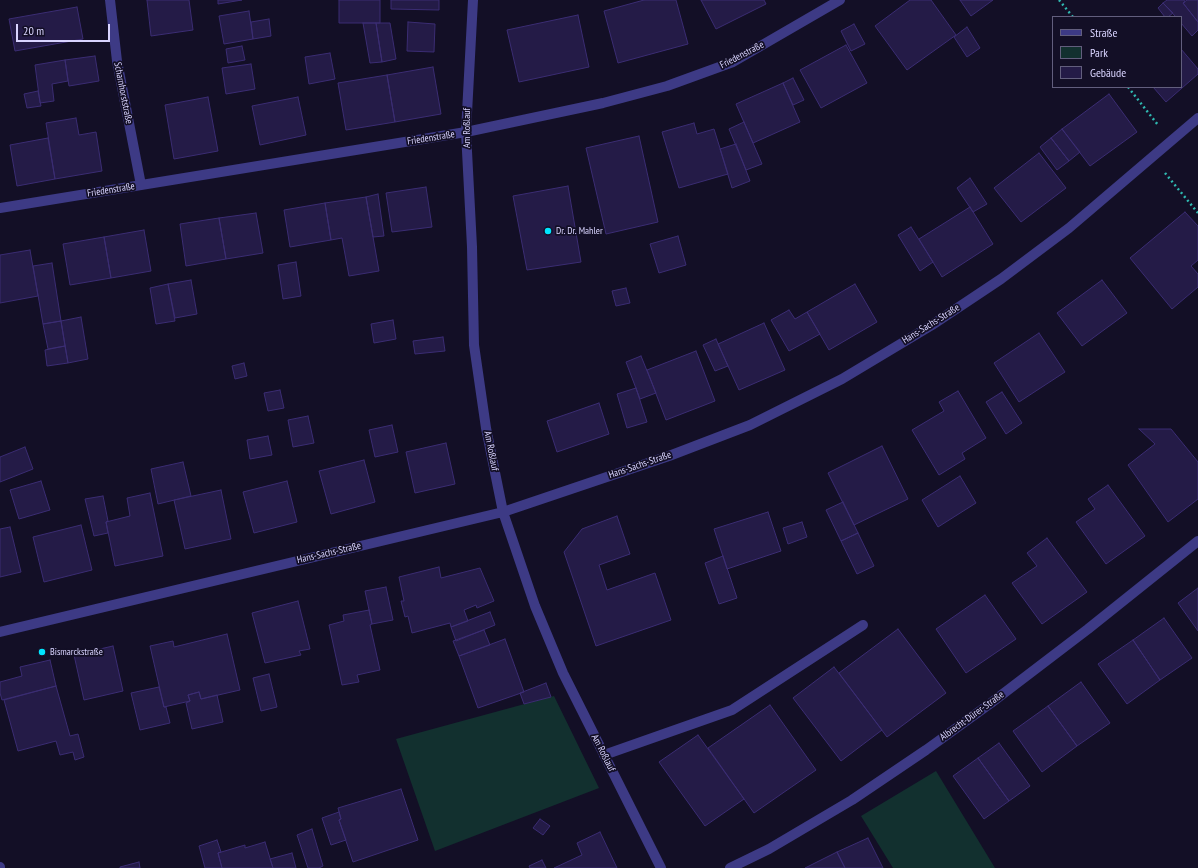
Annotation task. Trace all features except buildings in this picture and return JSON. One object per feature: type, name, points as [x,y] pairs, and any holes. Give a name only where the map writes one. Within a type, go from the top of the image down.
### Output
[{"type":"street","name":"Scharnhorststraße","points":[[110,0],[117,61],[141,185]]},
{"type":"street","name":"Am Roßlauf","points":[[473,0],[466,132],[472,247],[474,345],[486,428],[503,512],[535,606],[563,674],[661,868]]},
{"type":"street","name":"Friedenstraße","points":[[0,208],[466,132],[603,103],[667,86],[733,62],[840,0]]},
{"type":"street","name":"Hans-Sachs-Straße","points":[[0,632],[503,512],[669,456],[743,428],[842,379],[932,325],[1001,279],[1069,228],[1198,118]]},
{"type":"street","name":"Albrecht-Dürer-Straße","points":[[730,868],[769,849],[852,800],[926,750],[991,703],[1088,629],[1198,541]]},
{"type":"street","points":[[604,755],[732,710],[863,625]]},
{"type":"path","points":[[1059,0],[1072,16]]},
{"type":"path","points":[[1129,88],[1170,141]]},
{"type":"path","points":[[1168,177],[1198,213]]},
{"type":"green space","points":[[554,696],[599,788],[435,851],[396,739]]},
{"type":"green space","points":[[936,771],[995,868],[893,868],[861,816]]},
{"type":"place","name":"Dr. Dr. Mahler","points":[[548,231]]},
{"type":"place","name":"Bismarckstraße","points":[[42,652]]}]
